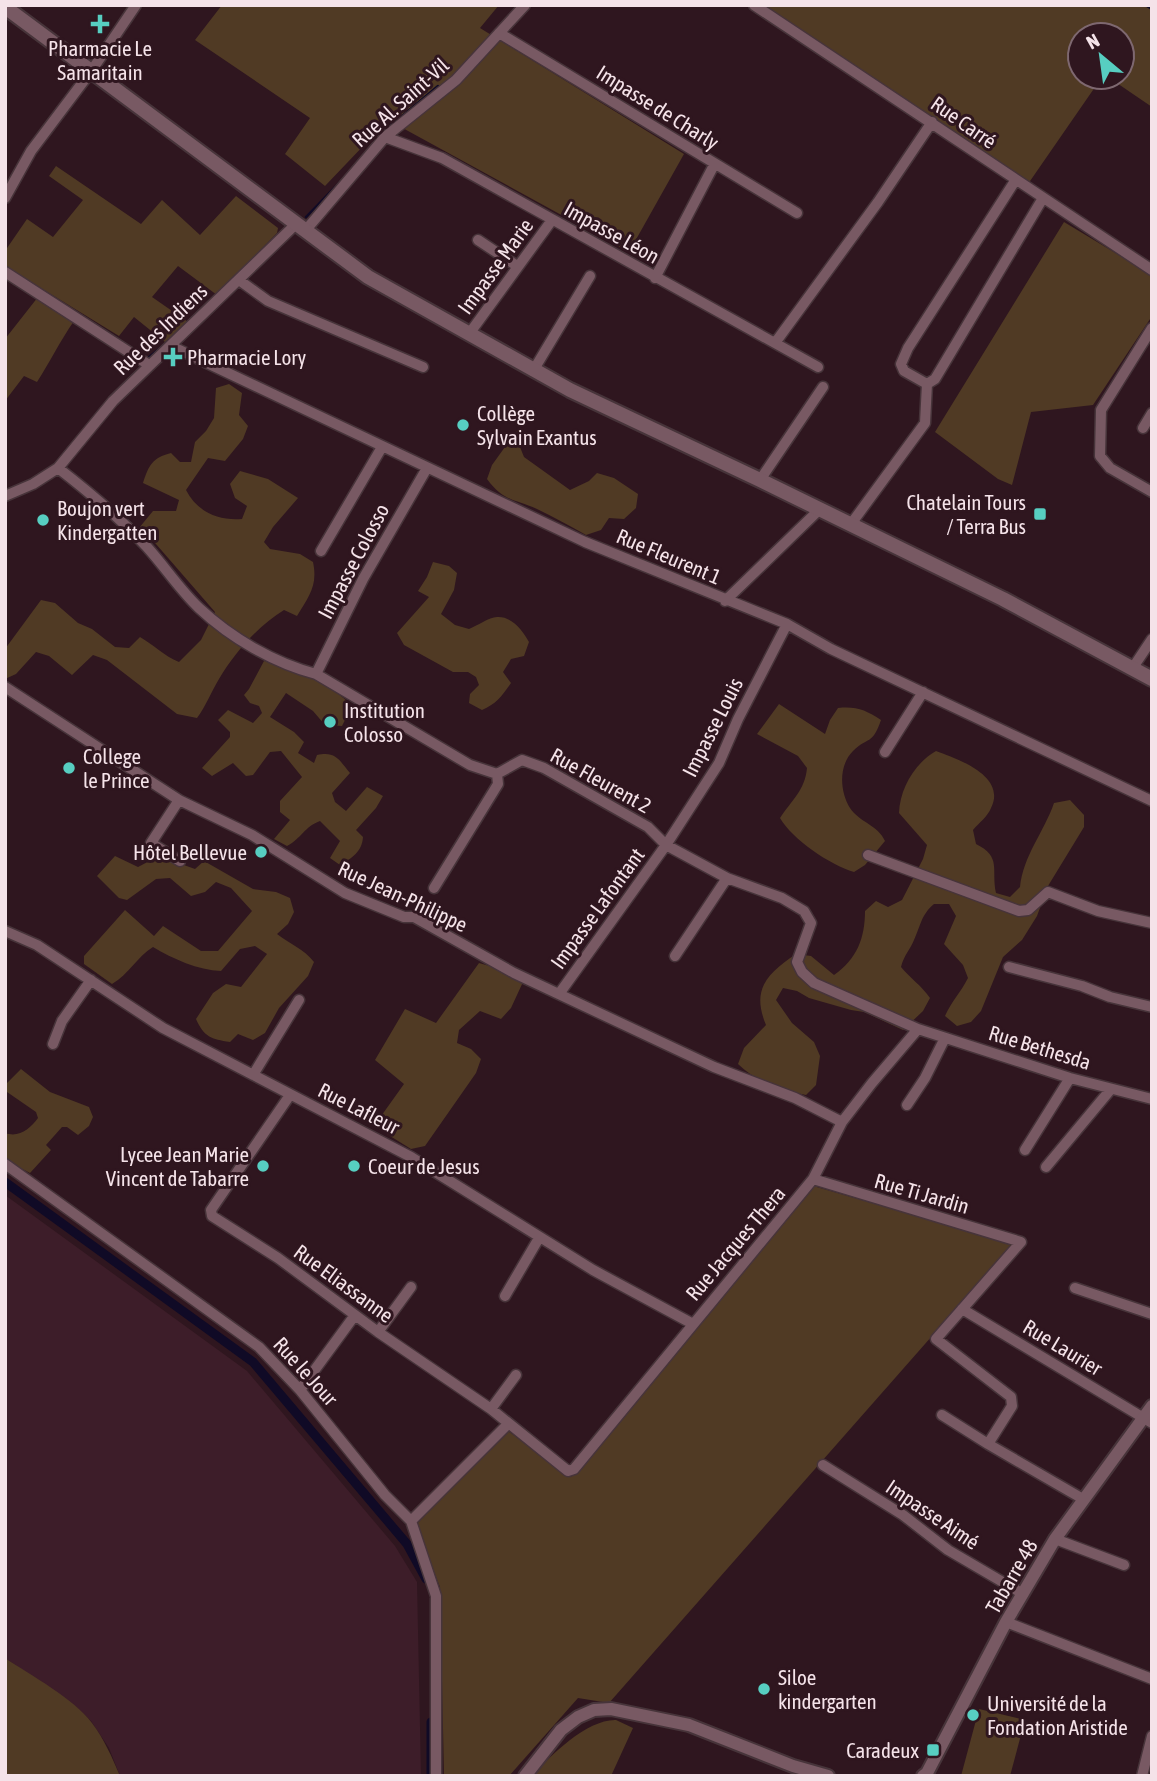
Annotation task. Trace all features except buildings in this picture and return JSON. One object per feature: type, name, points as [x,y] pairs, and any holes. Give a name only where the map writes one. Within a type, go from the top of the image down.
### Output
[{"type":"main road","points":[[5,7],[368,277],[533,371],[1003,599],[1152,679]]},
{"type":"street","name":"Rue Al. Saint-Vil","points":[[301,228],[385,137],[456,80],[525,5]]},
{"type":"street","name":"Rue Carré","points":[[754,5],[932,122],[1014,181],[1152,270]]},
{"type":"street","points":[[5,198],[32,151],[92,70],[134,6]]},
{"type":"street","name":"Impasse de Charly","points":[[499,33],[797,213]]},
{"type":"street","points":[[775,344],[878,202],[932,122]]},
{"type":"street","name":"Impasse Léon","points":[[385,137],[442,158],[818,367]]},
{"type":"street","points":[[655,278],[713,164]]},
{"type":"street","points":[[927,384],[904,371],[901,364],[908,348],[1014,181]]},
{"type":"street","points":[[927,384],[934,380],[1043,198]]},
{"type":"street","name":"Impasse Marie","points":[[469,334],[552,220]]},
{"type":"street","name":"Rue des Indiens","points":[[5,496],[33,484],[58,468],[113,401],[149,365],[239,280],[301,228]]},
{"type":"street","points":[[478,240],[517,266]]},
{"type":"street","points":[[5,272],[149,365]]},
{"type":"street","points":[[533,371],[590,276]]},
{"type":"street","points":[[239,280],[268,301],[423,368]]},
{"type":"street","points":[[1152,328],[1101,410],[1100,456],[1110,468],[1152,492]]},
{"type":"street","name":"Rue Fleurent 1","points":[[171,346],[585,542],[787,624],[831,649],[1152,801]]},
{"type":"street","points":[[851,524],[925,423],[927,384]]},
{"type":"street","points":[[760,480],[823,387]]},
{"type":"street","points":[[1143,428],[1152,413]]},
{"type":"street","points":[[321,551],[382,447]]},
{"type":"street","points":[[58,468],[89,492],[146,547],[200,609],[247,645],[296,668],[316,674],[470,765],[497,774],[498,784],[434,888]]},
{"type":"street","name":"Impasse Colosso","points":[[316,674],[363,579],[427,468]]},
{"type":"street","points":[[725,601],[820,509]]},
{"type":"street","name":"Impasse Louis","points":[[666,845],[719,763],[738,719],[787,624]]},
{"type":"street","points":[[1132,669],[1152,639]]},
{"type":"street","name":"Rue Jean-Philippe","points":[[5,687],[179,800],[252,835],[345,893],[404,917],[414,917],[514,973],[714,1067],[795,1098],[842,1122]]},
{"type":"street","points":[[885,752],[923,692]]},
{"type":"street","name":"Rue Fleurent 2","points":[[497,774],[522,760],[544,768],[648,827],[666,845],[727,878],[782,898],[804,911],[811,923],[797,962],[802,972],[814,983],[918,1029]]},
{"type":"street","points":[[179,800],[151,843],[180,861]]},
{"type":"street","name":"Impasse Lafontant","points":[[559,994],[666,845]]},
{"type":"street","points":[[868,855],[1019,911],[1028,910],[1048,892],[1098,911],[1152,923]]},
{"type":"street","points":[[675,956],[727,878]]},
{"type":"street","name":"Rue Lafleur","points":[[5,931],[37,945],[163,1028],[411,1157],[593,1270],[693,1324]]},
{"type":"street","points":[[1009,967],[1082,986],[1110,998],[1152,1007]]},
{"type":"street","points":[[53,1044],[62,1021],[92,980]]},
{"type":"street","points":[[253,1075],[299,1000]]},
{"type":"street","name":"Rue Bethesda","points":[[918,1029],[1070,1078],[1152,1098]]},
{"type":"street","name":"Rue Jacques Thera","points":[[568,1471],[574,1469],[813,1179],[842,1122],[918,1029]]},
{"type":"street","points":[[908,1105],[945,1038]]},
{"type":"street","points":[[1025,1150],[1070,1078]]},
{"type":"street","points":[[1046,1167],[1111,1089]]},
{"type":"street","name":"Rue Eliassanne","points":[[290,1095],[211,1213],[491,1409],[568,1471]]},
{"type":"street","name":"Rue le Jour","points":[[5,1164],[259,1347],[300,1390],[385,1495],[411,1521]]},
{"type":"street","name":"Rue Ti Jardin","points":[[813,1179],[1021,1242],[962,1309]]},
{"type":"street","points":[[505,1296],[539,1238]]},
{"type":"street","points":[[378,1332],[411,1287]]},
{"type":"street","points":[[1075,1288],[1152,1314]]},
{"type":"street","points":[[962,1309],[936,1339],[1012,1397],[1012,1406],[988,1444]]},
{"type":"street","name":"Rue Laurier","points":[[962,1309],[1148,1421]]},
{"type":"street","points":[[300,1390],[355,1315]]},
{"type":"street","points":[[491,1409],[516,1374]]},
{"type":"street","name":"Tabarre 48","points":[[923,1776],[1006,1622],[1055,1539],[1083,1499],[1148,1421],[1152,1406]]},
{"type":"street","points":[[942,1415],[1083,1499]]},
{"type":"street","points":[[436,1776],[436,1596],[411,1521],[508,1424]]},
{"type":"street","name":"Impasse Aimé","points":[[823,1465],[903,1515],[948,1550],[1023,1594]]},
{"type":"street","points":[[1055,1539],[1124,1565]]},
{"type":"street","points":[[1006,1622],[1152,1679]]},
{"type":"street","points":[[525,1776],[561,1730],[578,1717],[594,1710],[611,1709],[689,1725],[793,1766],[828,1776]]},
{"type":"street","points":[[1142,1776],[1152,1736]]},
{"type":"shaded area","points":[[222,5],[499,5],[480,28],[684,154],[629,252],[388,120],[325,186],[285,154],[310,118],[195,40]]},
{"type":"shaded area","points":[[763,5],[1152,5],[1152,107],[1129,91],[1136,91],[1136,21],[1066,21],[1066,91],[1092,91],[1028,184]]},
{"type":"shaded area","points":[[56,166],[141,224],[162,200],[200,235],[236,196],[278,228],[277,233],[217,295],[178,266],[152,297],[188,322],[165,342],[134,317],[119,336],[5,266],[5,251],[27,219],[53,237],[83,200],[49,176]]},
{"type":"shaded area","points":[[1064,222],[1152,275],[1152,316],[1093,405],[1031,412],[1012,485],[998,479],[935,432]]},
{"type":"shaded area","points":[[38,297],[74,321],[37,382],[24,376],[5,401],[5,339]]},
{"type":"shaded area","points":[[229,384],[242,393],[239,415],[248,426],[243,439],[225,461],[208,458],[186,490],[196,504],[210,514],[233,519],[242,519],[247,506],[235,498],[230,484],[240,471],[268,479],[298,498],[264,542],[270,549],[300,554],[313,562],[313,584],[297,616],[284,610],[248,640],[225,669],[197,718],[177,714],[107,660],[93,655],[72,675],[49,656],[36,652],[16,674],[5,679],[5,649],[41,600],[55,603],[78,623],[92,629],[115,647],[129,648],[140,637],[179,662],[201,640],[215,612],[139,528],[153,511],[176,511],[179,500],[143,483],[147,471],[159,457],[171,453],[180,462],[191,462],[195,442],[214,418],[216,388]]},
{"type":"shaded area","points":[[518,429],[527,436],[520,447],[524,457],[570,490],[589,481],[597,473],[614,478],[638,494],[636,508],[624,519],[609,518],[601,530],[586,535],[537,509],[504,496],[487,479],[492,465]]},
{"type":"shaded area","points":[[433,562],[449,566],[457,573],[454,590],[441,614],[455,625],[469,629],[494,617],[502,617],[520,629],[529,642],[524,656],[511,659],[503,672],[511,683],[498,699],[482,710],[469,703],[470,694],[479,685],[476,677],[468,672],[453,672],[404,645],[397,633],[429,597],[418,591]]},
{"type":"shaded area","points":[[264,661],[311,678],[334,691],[352,706],[342,726],[325,725],[313,711],[286,693],[270,717],[294,732],[304,742],[298,753],[314,763],[317,755],[329,754],[343,764],[350,773],[332,793],[335,802],[346,811],[367,787],[383,796],[356,830],[363,837],[358,851],[340,865],[330,858],[340,841],[320,821],[287,846],[274,839],[290,820],[280,812],[280,801],[302,777],[281,751],[270,752],[253,775],[246,776],[233,763],[212,776],[202,768],[230,737],[230,732],[218,720],[228,710],[253,723],[262,713],[259,706],[250,703],[244,695]]},
{"type":"shaded area","points":[[779,704],[825,734],[838,708],[861,710],[881,720],[872,737],[848,757],[843,771],[844,794],[850,808],[878,831],[885,841],[865,865],[854,872],[834,864],[812,850],[793,834],[780,818],[801,789],[807,768],[798,756],[757,734]]},
{"type":"shaded area","points":[[936,751],[978,770],[992,787],[994,797],[991,808],[973,830],[976,844],[989,854],[994,864],[996,893],[1010,897],[1020,887],[1029,854],[1054,803],[1070,800],[1084,815],[1084,827],[1048,886],[1037,916],[1022,940],[1003,957],[981,1011],[971,1022],[957,1026],[945,1016],[968,978],[963,965],[944,944],[956,916],[949,904],[934,904],[926,912],[902,963],[901,967],[930,998],[923,1011],[903,1030],[864,1012],[809,998],[797,991],[783,988],[776,1000],[792,1023],[814,1042],[820,1056],[816,1085],[806,1095],[761,1080],[738,1064],[744,1048],[766,1025],[760,1002],[764,984],[777,968],[796,954],[811,956],[834,975],[849,962],[858,947],[865,911],[876,901],[888,907],[902,900],[923,859],[927,845],[899,813],[902,794],[915,769]]},
{"type":"shaded area","points":[[115,856],[138,867],[159,856],[195,869],[204,861],[253,889],[276,892],[290,898],[294,912],[288,924],[277,934],[314,962],[308,976],[279,1008],[265,1033],[253,1040],[238,1034],[230,1042],[223,1041],[205,1033],[196,1019],[213,993],[226,984],[241,987],[267,954],[255,946],[240,949],[221,971],[186,963],[153,947],[112,984],[84,964],[84,956],[125,910],[154,936],[163,926],[201,951],[218,951],[252,911],[231,888],[216,882],[205,892],[191,896],[170,878],[156,879],[127,900],[119,898],[97,876]]},
{"type":"shaded area","points":[[479,963],[500,969],[523,982],[511,1008],[501,1019],[480,1011],[459,1030],[457,1043],[471,1049],[481,1059],[476,1073],[425,1146],[411,1149],[374,1126],[404,1084],[375,1060],[405,1009],[436,1023]]},
{"type":"shaded area","points":[[21,1069],[50,1092],[89,1107],[93,1117],[89,1126],[78,1135],[67,1127],[62,1127],[46,1145],[51,1150],[30,1173],[5,1160],[5,1133],[24,1132],[38,1118],[36,1112],[7,1092],[6,1084]]},
{"type":"shaded area","points":[[810,1185],[1013,1244],[609,1703],[578,1698],[509,1776],[444,1776],[440,1587],[415,1525],[508,1431],[571,1477]]},
{"type":"shaded area","points":[[5,1195],[247,1371],[395,1546],[417,1582],[421,1776],[120,1776],[109,1748],[91,1721],[76,1707],[5,1658]]},
{"type":"shaded area","points":[[5,1658],[51,1688],[84,1714],[100,1735],[120,1776],[5,1776]]},
{"type":"shaded area","points":[[979,1709],[1025,1720],[1010,1776],[961,1776]]},
{"type":"shaded area","points":[[616,1720],[633,1728],[611,1776],[533,1776],[570,1740],[594,1725]]},
{"type":"waterway","points":[[1145,5],[1152,9]]},
{"type":"waterway","points":[[382,133],[438,86]]},
{"type":"waterway","points":[[306,217],[341,181]]},
{"type":"waterway","points":[[148,358],[164,345]]},
{"type":"waterway","points":[[135,374],[141,367]]},
{"type":"waterway","points":[[5,1182],[253,1362],[407,1544],[426,1579]]},
{"type":"waterway","points":[[431,1722],[431,1776]]},
{"type":"place","name":"Pharmacie Le Samaritain","points":[[100,24]]},
{"type":"place","name":"Pharmacie Lory","points":[[173,357]]},
{"type":"place","name":"Collège Sylvain Exantus","points":[[463,425]]},
{"type":"place","name":"Chatelain Tours / Terra Bus","points":[[1040,514]]},
{"type":"place","name":"Boujon vert Kindergatten","points":[[43,520]]},
{"type":"place","name":"Institution Colosso","points":[[330,722]]},
{"type":"place","name":"College le Prince","points":[[69,768]]},
{"type":"place","name":"Hôtel Bellevue","points":[[261,852]]},
{"type":"place","name":"Lycee Jean Marie Vincent de Tabarre","points":[[263,1166]]},
{"type":"place","name":"Coeur de Jesus","points":[[354,1166]]},
{"type":"place","name":"Siloe kindergarten","points":[[764,1689]]},
{"type":"place","name":"Université de la Fondation Aristide","points":[[973,1715]]},
{"type":"place","name":"Caradeux","points":[[933,1750]]}]
